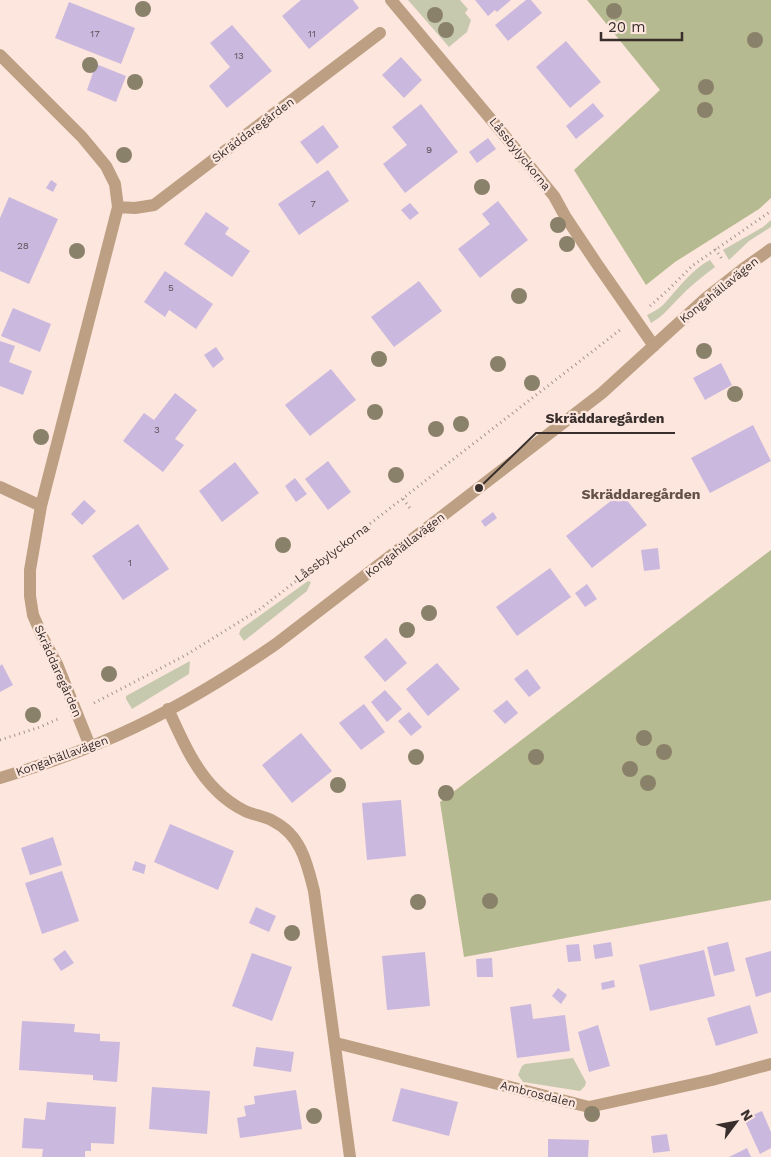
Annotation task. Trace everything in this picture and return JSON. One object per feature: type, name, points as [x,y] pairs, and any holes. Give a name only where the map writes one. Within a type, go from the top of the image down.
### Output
[{"type":"street","name":"Låssbylyckorna","points":[[391,0],[554,196],[596,264],[654,346]]},
{"type":"street","name":"Skräddaregården","points":[[118,207],[135,208],[154,205],[380,33]]},
{"type":"street","name":"Skräddaregården","points":[[0,55],[82,137],[106,166],[114,184],[118,207],[41,506],[30,570],[30,596],[34,615],[42,638],[57,664],[90,746]]},
{"type":"street","name":"Kongahällavägen","points":[[0,778],[118,735],[239,670],[276,644],[602,393],[706,298],[771,249]]},
{"type":"street","points":[[0,487],[41,506]]},
{"type":"street","points":[[168,709],[205,778],[217,791],[244,811],[274,821],[290,833],[298,843],[307,864],[314,891],[350,1157]]},
{"type":"street","name":"Ambrosdalen","points":[[336,1043],[588,1107],[712,1080],[771,1064]]},
{"type":"path","name":"Låssbylyckorna","points":[[0,740],[40,727],[116,692],[186,655],[253,613],[635,318],[668,290],[692,266],[771,211]]},
{"type":"path","points":[[403,499],[412,510]]},
{"type":"green space","points":[[408,0],[460,0],[468,9],[465,13],[471,20],[467,32],[449,47]]},
{"type":"green space","points":[[587,0],[771,0],[771,198],[759,209],[675,262],[646,285],[574,170],[660,90]]},
{"type":"green space","points":[[771,220],[771,227],[749,241],[729,260],[723,250],[763,227]]},
{"type":"green space","points":[[710,260],[715,267],[700,278],[662,315],[651,323],[647,315],[662,306],[691,274]]},
{"type":"green space","points":[[771,550],[771,900],[464,957],[440,802]]},
{"type":"green space","points":[[308,581],[311,582],[307,591],[244,641],[239,634],[241,629]]},
{"type":"green space","points":[[190,661],[189,674],[132,709],[126,696]]},
{"type":"green space","points":[[573,1058],[586,1082],[580,1091],[523,1082],[518,1075],[525,1064]]},
{"type":"building","points":[[301,0],[353,0],[359,8],[309,49],[282,16]]},
{"type":"building","points":[[475,0],[511,0],[497,12],[495,10],[488,16]]},
{"type":"building","points":[[526,0],[531,0],[542,13],[508,41],[495,25]]},
{"type":"building","points":[[69,2],[135,28],[121,64],[55,38]]},
{"type":"building","points":[[232,25],[272,71],[227,108],[209,86],[230,67],[210,43]]},
{"type":"building","points":[[566,41],[601,82],[570,108],[536,67]]},
{"type":"building","points":[[401,57],[422,80],[404,98],[382,75]]},
{"type":"building","points":[[96,64],[126,76],[116,102],[87,90]]},
{"type":"building","points":[[593,103],[604,116],[576,139],[566,126]]},
{"type":"building","points":[[421,104],[458,152],[405,193],[383,164],[407,145],[392,127]]},
{"type":"building","points":[[323,125],[339,147],[317,164],[300,142]]},
{"type":"building","points":[[488,138],[496,149],[477,163],[469,152]]},
{"type":"building","points":[[328,170],[349,201],[299,235],[278,204]]},
{"type":"building","points":[[51,180],[57,184],[53,192],[46,188]]},
{"type":"building","points":[[9,197],[58,219],[29,284],[0,271],[0,218]]},
{"type":"building","points":[[498,201],[528,240],[480,278],[458,249],[490,224],[482,214]]},
{"type":"building","points":[[410,203],[419,213],[410,220],[401,210]]},
{"type":"building","points":[[206,212],[229,228],[225,234],[250,251],[232,277],[184,244]]},
{"type":"building","points":[[165,271],[213,304],[196,329],[169,310],[165,317],[144,302]]},
{"type":"building","points":[[419,281],[442,311],[394,347],[371,317]]},
{"type":"building","points":[[13,308],[51,324],[40,352],[1,336]]},
{"type":"building","points":[[0,341],[15,346],[9,362],[32,371],[23,395],[0,386]]},
{"type":"building","points":[[216,347],[224,359],[213,368],[204,355]]},
{"type":"building","points":[[721,363],[732,385],[705,400],[693,378]]},
{"type":"building","points":[[331,369],[356,400],[310,436],[285,405]]},
{"type":"building","points":[[175,393],[197,410],[175,439],[184,445],[163,472],[123,441],[144,413],[154,420]]},
{"type":"building","points":[[753,425],[771,461],[710,493],[691,458]]},
{"type":"building","points":[[328,461],[351,492],[328,510],[305,479]]},
{"type":"building","points":[[235,462],[259,493],[222,522],[199,491]]},
{"type":"building","points":[[295,478],[307,494],[296,502],[285,486]]},
{"type":"building","points":[[621,493],[647,525],[592,568],[566,536]]},
{"type":"building","points":[[84,500],[96,511],[82,525],[71,514]]},
{"type":"building","points":[[493,512],[497,518],[485,527],[481,521]]},
{"type":"building","points":[[138,524],[169,569],[123,600],[92,556]]},
{"type":"building","points":[[658,548],[660,569],[644,571],[641,550]]},
{"type":"building","points":[[550,568],[571,597],[517,636],[496,607]]},
{"type":"building","points":[[587,584],[597,599],[585,607],[575,593]]},
{"type":"building","points":[[386,638],[407,663],[385,682],[364,657]]},
{"type":"building","points":[[437,663],[460,689],[428,716],[406,689]]},
{"type":"building","points":[[2,664],[13,685],[0,692],[0,666]]},
{"type":"building","points":[[527,669],[541,688],[529,697],[514,679]]},
{"type":"building","points":[[385,690],[402,709],[387,722],[371,702]]},
{"type":"building","points":[[507,700],[518,713],[505,724],[493,711]]},
{"type":"building","points":[[364,704],[385,732],[361,750],[339,723]]},
{"type":"building","points":[[409,712],[422,727],[411,736],[398,721]]},
{"type":"building","points":[[301,733],[332,771],[292,803],[262,765]]},
{"type":"building","points":[[401,800],[406,856],[367,860],[362,803]]},
{"type":"building","points":[[170,824],[234,851],[218,890],[154,862]]},
{"type":"building","points":[[53,837],[62,865],[30,875],[21,848]]},
{"type":"building","points":[[135,861],[146,865],[144,874],[132,870]]},
{"type":"building","points":[[62,871],[79,921],[42,934],[25,883]]},
{"type":"building","points":[[256,907],[276,916],[269,932],[249,923]]},
{"type":"building","points":[[611,942],[613,956],[595,959],[593,945]]},
{"type":"building","points":[[728,942],[735,971],[714,976],[707,947]]},
{"type":"building","points":[[579,944],[581,961],[568,962],[566,945]]},
{"type":"building","points":[[65,950],[74,963],[61,971],[53,959]]},
{"type":"building","points":[[704,950],[715,996],[650,1011],[639,965]]},
{"type":"building","points":[[771,951],[771,992],[756,997],[745,958]]},
{"type":"building","points":[[425,952],[430,1006],[387,1010],[382,956]]},
{"type":"building","points":[[252,953],[292,967],[272,1021],[232,1006]]},
{"type":"building","points":[[492,958],[493,977],[477,977],[476,959]]},
{"type":"building","points":[[614,980],[615,987],[602,990],[601,983]]},
{"type":"building","points":[[558,988],[567,995],[561,1004],[552,996]]},
{"type":"building","points":[[531,1004],[533,1019],[565,1015],[570,1051],[517,1058],[510,1007]]},
{"type":"building","points":[[750,1005],[758,1033],[716,1046],[707,1018]]},
{"type":"building","points":[[22,1021],[75,1024],[74,1032],[100,1034],[100,1041],[120,1042],[117,1082],[93,1080],[93,1075],[19,1070]]},
{"type":"building","points":[[598,1025],[610,1066],[589,1072],[578,1032]]},
{"type":"building","points":[[256,1047],[294,1052],[291,1072],[253,1066]]},
{"type":"building","points":[[152,1087],[210,1091],[207,1134],[149,1129]]},
{"type":"building","points":[[401,1088],[458,1102],[449,1136],[392,1121]]},
{"type":"building","points":[[296,1090],[302,1129],[240,1138],[237,1118],[246,1116],[244,1106],[255,1104],[254,1096]]},
{"type":"building","points":[[47,1102],[116,1107],[114,1144],[91,1143],[91,1151],[85,1151],[85,1157],[42,1157],[43,1149],[22,1148],[24,1118],[45,1120]]},
{"type":"building","points":[[762,1111],[771,1132],[771,1148],[760,1154],[744,1119]]},
{"type":"building","points":[[667,1134],[670,1151],[653,1153],[651,1136]]},
{"type":"building","points":[[548,1139],[589,1140],[588,1157],[548,1157]]},
{"type":"building","points":[[747,1148],[751,1157],[729,1157]]},
{"type":"place","name":"Skräddaregården","points":[[479,488]]},
{"type":"district","name":"Skräddaregården","points":[[641,494]]}]
